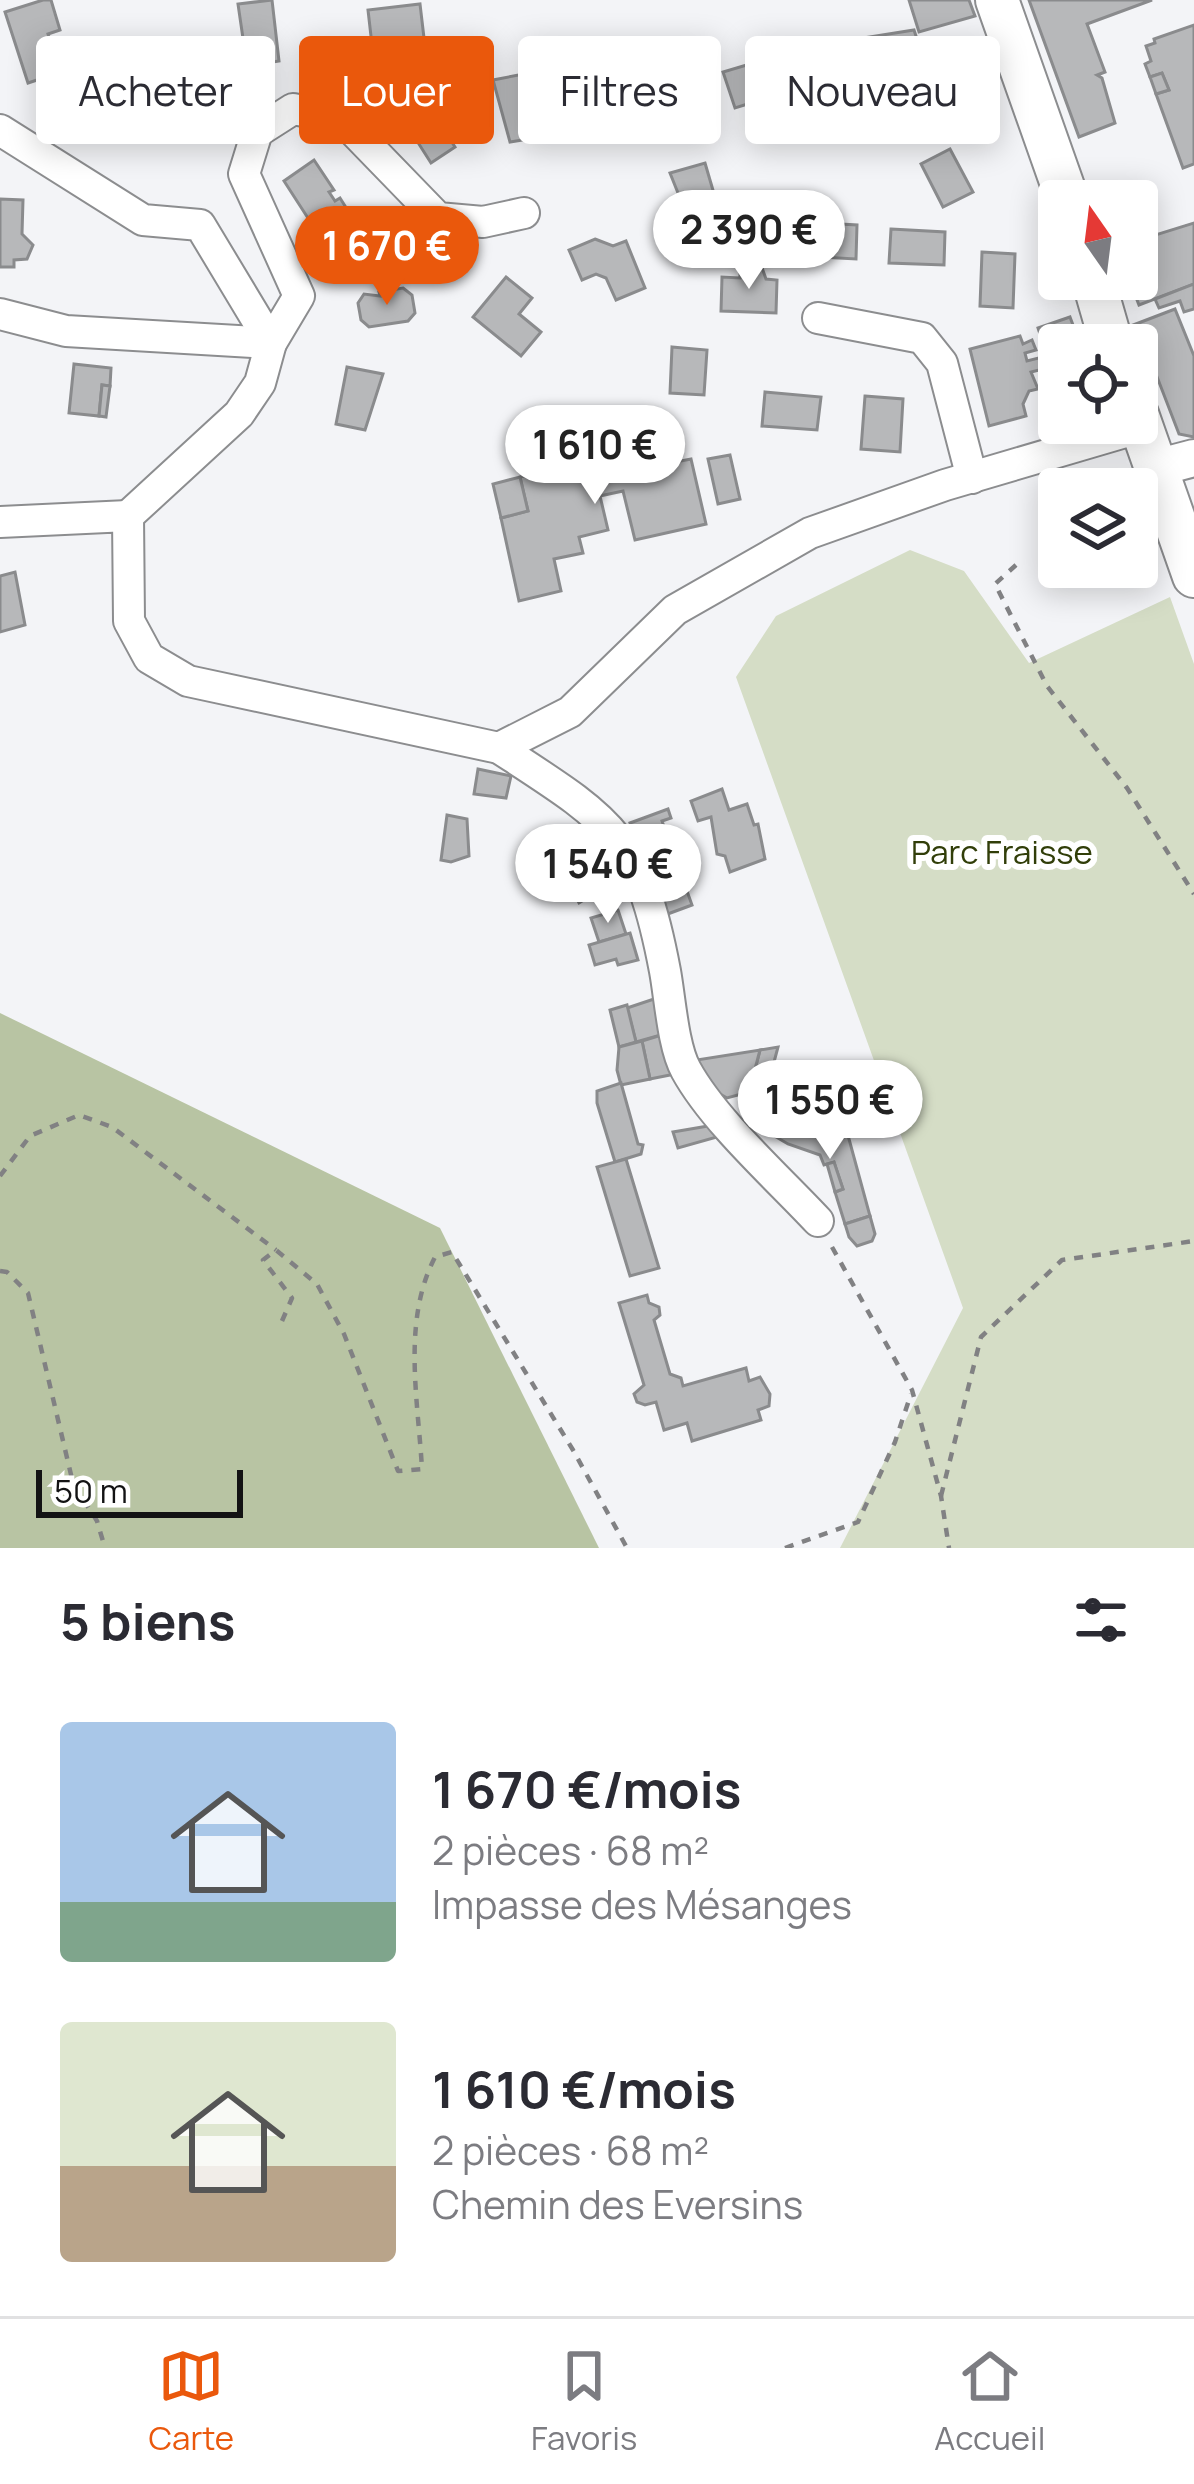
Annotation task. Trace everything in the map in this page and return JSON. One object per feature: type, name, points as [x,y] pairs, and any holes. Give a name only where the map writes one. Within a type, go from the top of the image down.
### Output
[{"type":"main road","points":[[997,0],[1061,180]]},
{"type":"main road","points":[[1175,463],[1194,576]]},
{"type":"street","points":[[0,522],[128,516],[239,414],[260,383],[271,343],[299,296],[244,174],[256,132],[293,110],[341,118],[438,218],[482,222],[524,213]]},
{"type":"street","points":[[0,130],[143,220],[200,224],[271,343]]},
{"type":"street","points":[[0,314],[66,332],[271,343]]},
{"type":"street","points":[[818,318],[922,338],[942,363],[972,478]]},
{"type":"street","points":[[499,748],[570,712],[675,610],[810,533],[1072,444]]},
{"type":"street","points":[[128,516],[129,621],[149,658],[188,681],[499,748],[595,811],[630,852],[654,915],[683,1066],[818,1221]]},
{"type":"path","points":[[1016,565],[995,584],[1047,686],[1127,788],[1194,894]]},
{"type":"path","points":[[0,1176],[30,1136],[79,1115],[112,1127],[317,1284],[344,1334],[398,1472],[422,1469],[416,1318],[421,1284],[435,1257],[452,1252],[627,1548]]},
{"type":"path","points":[[818,1221],[912,1390],[950,1548]]},
{"type":"path","points":[[941,1496],[982,1337],[1062,1261],[1194,1241]]},
{"type":"path","points":[[276,1250],[263,1260],[292,1298],[282,1322]]},
{"type":"path","points":[[0,1271],[7,1271],[28,1293],[73,1483],[97,1521],[105,1548]]},
{"type":"path","points":[[785,1548],[858,1522],[895,1442],[912,1390]]},
{"type":"green space","name":"Parc Fraisse","points":[[910,550],[964,571],[1029,663],[1170,597],[1194,664],[1194,1548],[840,1548],[963,1308],[736,677],[776,616]]},
{"type":"green space","points":[[0,1013],[440,1228],[599,1548],[0,1548]]},
{"type":"building","points":[[51,0],[60,30],[36,36],[36,80],[28,83],[5,12]]},
{"type":"building","points":[[272,0],[279,61],[275,62],[275,36],[243,36],[238,4]]},
{"type":"building","points":[[909,0],[969,0],[975,16],[919,32]]},
{"type":"building","points":[[1029,0],[1152,0],[1087,24],[1105,72],[1097,75],[1102,78],[1115,123],[1079,137]]},
{"type":"building","points":[[420,4],[424,36],[371,36],[368,10]]},
{"type":"building","points":[[1194,25],[1194,164],[1183,168],[1156,94],[1169,90],[1162,73],[1150,77],[1146,46]]},
{"type":"building","points":[[914,30],[916,36],[876,36]]},
{"type":"building","points":[[745,65],[745,105],[735,108],[723,72]]},
{"type":"building","points":[[1162,73],[1169,90],[1156,94],[1150,77]]},
{"type":"building","points":[[518,75],[518,141],[510,142],[494,80]]},
{"type":"building","points":[[419,144],[453,144],[455,147],[431,163]]},
{"type":"building","points":[[950,149],[973,192],[943,207],[921,164]]},
{"type":"building","points":[[314,160],[334,190],[329,192],[335,201],[340,198],[357,225],[326,246],[284,181]]},
{"type":"building","points":[[705,163],[722,221],[683,232],[676,205],[682,203],[670,173]]},
{"type":"building","points":[[0,199],[23,200],[22,234],[33,245],[27,259],[14,260],[14,267],[0,267]]},
{"type":"building","points":[[804,222],[857,225],[856,259],[802,256]]},
{"type":"building","points":[[1194,223],[1194,284],[1158,298],[1158,234]]},
{"type":"building","points":[[891,229],[945,232],[944,265],[889,263]]},
{"type":"building","points":[[595,239],[613,246],[626,241],[645,288],[616,300],[606,278],[596,274],[582,280],[569,250]]},
{"type":"building","points":[[982,252],[1015,254],[1013,308],[980,306]]},
{"type":"building","points":[[761,265],[766,279],[777,280],[776,313],[721,311],[722,277],[740,278],[740,268]]},
{"type":"building","points":[[506,277],[532,298],[519,314],[541,332],[521,356],[473,317]]},
{"type":"building","points":[[1194,284],[1194,309],[1184,312],[1180,301],[1159,308],[1158,298]]},
{"type":"building","points":[[403,288],[412,295],[415,313],[408,321],[369,327],[361,320],[358,303],[364,294],[380,296],[379,292]]},
{"type":"building","points":[[1175,309],[1194,356],[1194,437],[1179,434],[1158,379],[1158,324],[1136,324]]},
{"type":"building","points":[[1020,336],[1023,344],[1032,340],[1036,350],[1025,353],[1027,361],[1038,358],[1038,370],[1031,372],[1038,389],[1029,391],[1023,404],[1026,416],[989,426],[970,349]]},
{"type":"building","points":[[672,347],[707,350],[704,395],[670,393]]},
{"type":"building","points":[[74,364],[111,368],[110,386],[102,385],[99,416],[69,413]]},
{"type":"building","points":[[347,367],[383,374],[365,430],[336,424]]},
{"type":"building","points":[[102,385],[110,386],[106,417],[99,416]]},
{"type":"building","points":[[765,392],[821,397],[817,430],[762,426]]},
{"type":"building","points":[[865,396],[903,399],[900,452],[861,449]]},
{"type":"building","points":[[648,433],[655,466],[691,459],[706,524],[635,540],[623,491],[600,496],[608,530],[579,537],[583,553],[554,559],[561,591],[519,601],[501,518],[528,511],[520,477],[562,467],[558,454],[589,446],[591,453],[613,448],[611,441]]},
{"type":"building","points":[[730,455],[740,499],[718,504],[708,459]]},
{"type":"building","points":[[520,477],[528,511],[501,518],[493,484]]},
{"type":"building","points":[[15,572],[25,625],[0,632],[0,576]]},
{"type":"building","points":[[478,769],[511,776],[506,798],[474,794]]},
{"type":"building","points":[[722,789],[729,810],[747,804],[754,825],[758,824],[765,859],[730,872],[725,856],[717,854],[711,817],[698,821],[691,801]]},
{"type":"building","points":[[668,809],[671,818],[662,821],[692,905],[665,915],[630,823]]},
{"type":"building","points":[[447,815],[467,819],[469,856],[451,862],[441,860]]},
{"type":"building","points":[[574,829],[599,873],[590,879],[597,892],[579,903],[548,845]]},
{"type":"building","points":[[618,910],[626,934],[599,942],[591,918]]},
{"type":"building","points":[[630,933],[638,960],[595,965],[589,945]]},
{"type":"building","points":[[660,997],[668,1033],[636,1042],[627,1008]]},
{"type":"building","points":[[627,1005],[636,1042],[619,1047],[610,1010]]},
{"type":"building","points":[[668,1033],[675,1074],[650,1079],[642,1041]]},
{"type":"building","points":[[642,1041],[650,1079],[621,1085],[619,1047]]},
{"type":"building","points":[[778,1047],[765,1096],[749,1092],[760,1050]]},
{"type":"building","points":[[760,1050],[749,1092],[727,1098],[708,1087],[690,1061]]},
{"type":"building","points":[[621,1083],[638,1144],[643,1145],[641,1154],[615,1162],[597,1091]]},
{"type":"building","points":[[772,1121],[831,1128],[832,1133],[846,1128],[870,1216],[845,1224],[835,1192],[843,1189],[834,1162],[824,1165],[820,1155],[771,1134]]},
{"type":"building","points":[[714,1125],[717,1137],[678,1148],[673,1132]]},
{"type":"building","points":[[626,1159],[659,1268],[630,1276],[597,1167]]},
{"type":"building","points":[[834,1162],[843,1189],[835,1192],[827,1164]]},
{"type":"building","points":[[870,1216],[872,1241],[857,1246],[845,1224]]},
{"type":"building","points":[[647,1295],[649,1303],[659,1307],[660,1315],[654,1320],[670,1374],[681,1378],[683,1386],[746,1368],[749,1381],[760,1377],[770,1394],[769,1406],[758,1410],[761,1420],[692,1441],[687,1423],[664,1430],[656,1402],[637,1402],[634,1394],[644,1385],[619,1303]]}]
